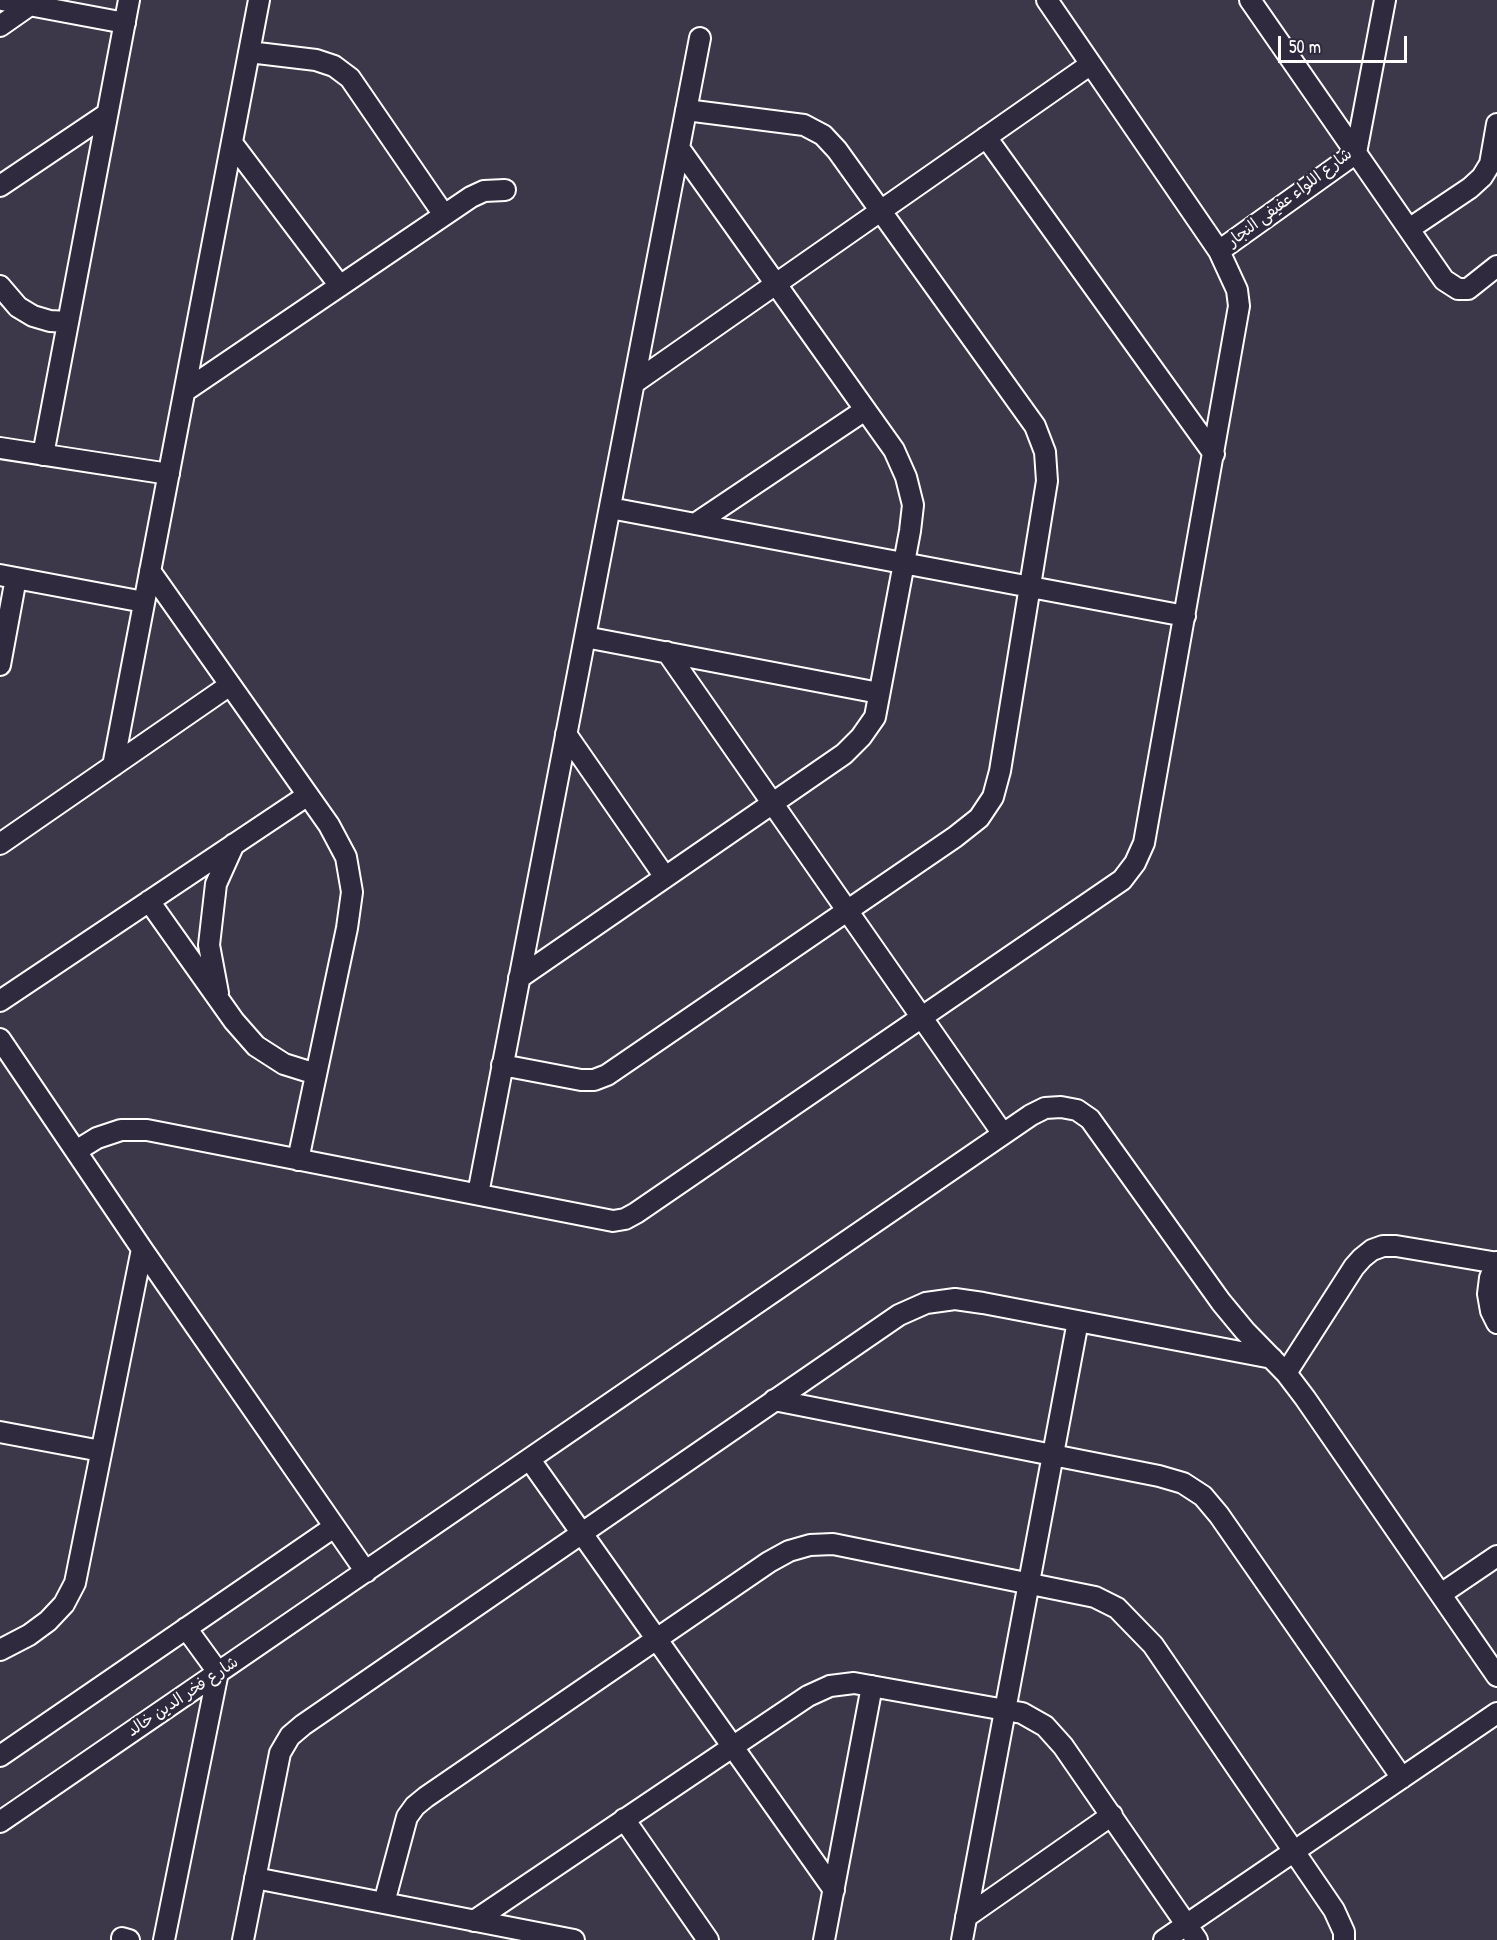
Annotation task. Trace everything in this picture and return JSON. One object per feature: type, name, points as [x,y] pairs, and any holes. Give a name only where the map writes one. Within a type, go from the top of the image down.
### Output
[{"type":"street","points":[[2,0],[125,23]]},
{"type":"street","points":[[43,455],[129,0]]},
{"type":"street","points":[[113,766],[259,0]]},
{"type":"street","points":[[76,1151],[97,1138],[121,1130],[147,1130],[613,1221],[625,1219],[1122,880],[1135,863],[1144,843],[1239,306],[1237,290],[1219,251],[1047,0]]},
{"type":"street","points":[[1250,0],[1444,280],[1458,289],[1468,289],[1497,266]]},
{"type":"street","name":"شارع اللواء عفيفى النجار","points":[[1219,251],[1356,153],[1385,0]]},
{"type":"street","points":[[0,26],[30,5]]},
{"type":"street","points":[[478,1194],[700,38]]},
{"type":"street","points":[[249,52],[316,60],[334,66],[350,78],[444,215]]},
{"type":"street","points":[[634,383],[1091,64]]},
{"type":"street","points":[[502,1065],[581,1080],[594,1080],[607,1075],[955,837],[979,818],[993,797],[1000,771],[1047,481],[1045,452],[1035,426],[881,210],[837,150],[823,135],[804,125],[686,110]]},
{"type":"street","points":[[0,186],[108,114]]},
{"type":"street","points":[[1409,229],[1470,188],[1482,177],[1490,164],[1497,124]]},
{"type":"street","points":[[987,137],[1214,454]]},
{"type":"street","points":[[232,143],[340,286]]},
{"type":"street","points":[[519,978],[844,754],[861,737],[875,717],[913,505],[906,477],[894,450],[679,148]]},
{"type":"street","points":[[184,391],[471,197],[484,192],[505,190]]},
{"type":"street","points":[[0,286],[18,307],[33,316],[51,321],[68,322]]},
{"type":"street","points":[[695,524],[866,410]]},
{"type":"street","points":[[0,448],[169,474]]},
{"type":"street","points":[[610,508],[1185,616]]},
{"type":"street","points":[[150,571],[329,825],[346,857],[352,892],[347,928],[298,1160]]},
{"type":"street","points":[[0,665],[8,576],[144,602]]},
{"type":"street","points":[[585,637],[879,693]]},
{"type":"street","points":[[667,652],[1003,1134]]},
{"type":"street","points":[[0,844],[231,685]]},
{"type":"street","points":[[566,734],[666,877]]},
{"type":"street","points":[[0,1001],[308,795]]},
{"type":"street","points":[[220,1000],[209,945],[216,884],[234,844]]},
{"type":"street","points":[[149,901],[256,1046],[284,1064],[316,1074]]},
{"type":"street","points":[[0,1039],[142,1249],[366,1572]]},
{"type":"street","name":"شارع فخر الدين خالد","points":[[0,1822],[1003,1134],[1045,1108],[1069,1108],[1077,1110],[1090,1119],[1221,1302],[1245,1331],[1286,1373],[1497,1676]]},
{"type":"street","points":[[1286,1373],[1354,1267],[1372,1250],[1383,1246],[1396,1246],[1497,1262],[1490,1278],[1488,1294],[1491,1311],[1497,1323]]},
{"type":"street","points":[[0,1650],[29,1635],[48,1621],[64,1604],[75,1583],[142,1249]]},
{"type":"street","points":[[243,1940],[280,1753],[290,1736],[311,1719],[873,1330],[899,1315],[926,1303],[954,1299],[1272,1358]]},
{"type":"street","points":[[962,1940],[1078,1321]]},
{"type":"street","points":[[774,1400],[1159,1476],[1182,1483],[1203,1496],[1219,1515],[1402,1778]]},
{"type":"street","points":[[0,1432],[101,1451]]},
{"type":"street","points":[[530,1460],[834,1890]]},
{"type":"street","points":[[0,1756],[334,1527]]},
{"type":"street","points":[[384,1903],[406,1817],[415,1806],[769,1562],[789,1551],[810,1545],[833,1544],[1095,1597],[1117,1608],[1135,1624],[1152,1645],[1334,1910],[1344,1932],[1344,1940]]},
{"type":"street","points":[[1441,1594],[1497,1556]]},
{"type":"street","points":[[164,1940],[218,1672],[186,1628]]},
{"type":"street","points":[[474,1921],[808,1696],[830,1686],[854,1683],[1022,1713],[1045,1726],[1063,1746],[1192,1932]]},
{"type":"street","points":[[824,1940],[873,1686]]},
{"type":"street","points":[[1164,1940],[1192,1932],[1293,1852],[1497,1713]]},
{"type":"street","points":[[966,1917],[1112,1815]]},
{"type":"street","points":[[624,1819],[708,1940]]},
{"type":"street","points":[[255,1878],[574,1940]]}]
